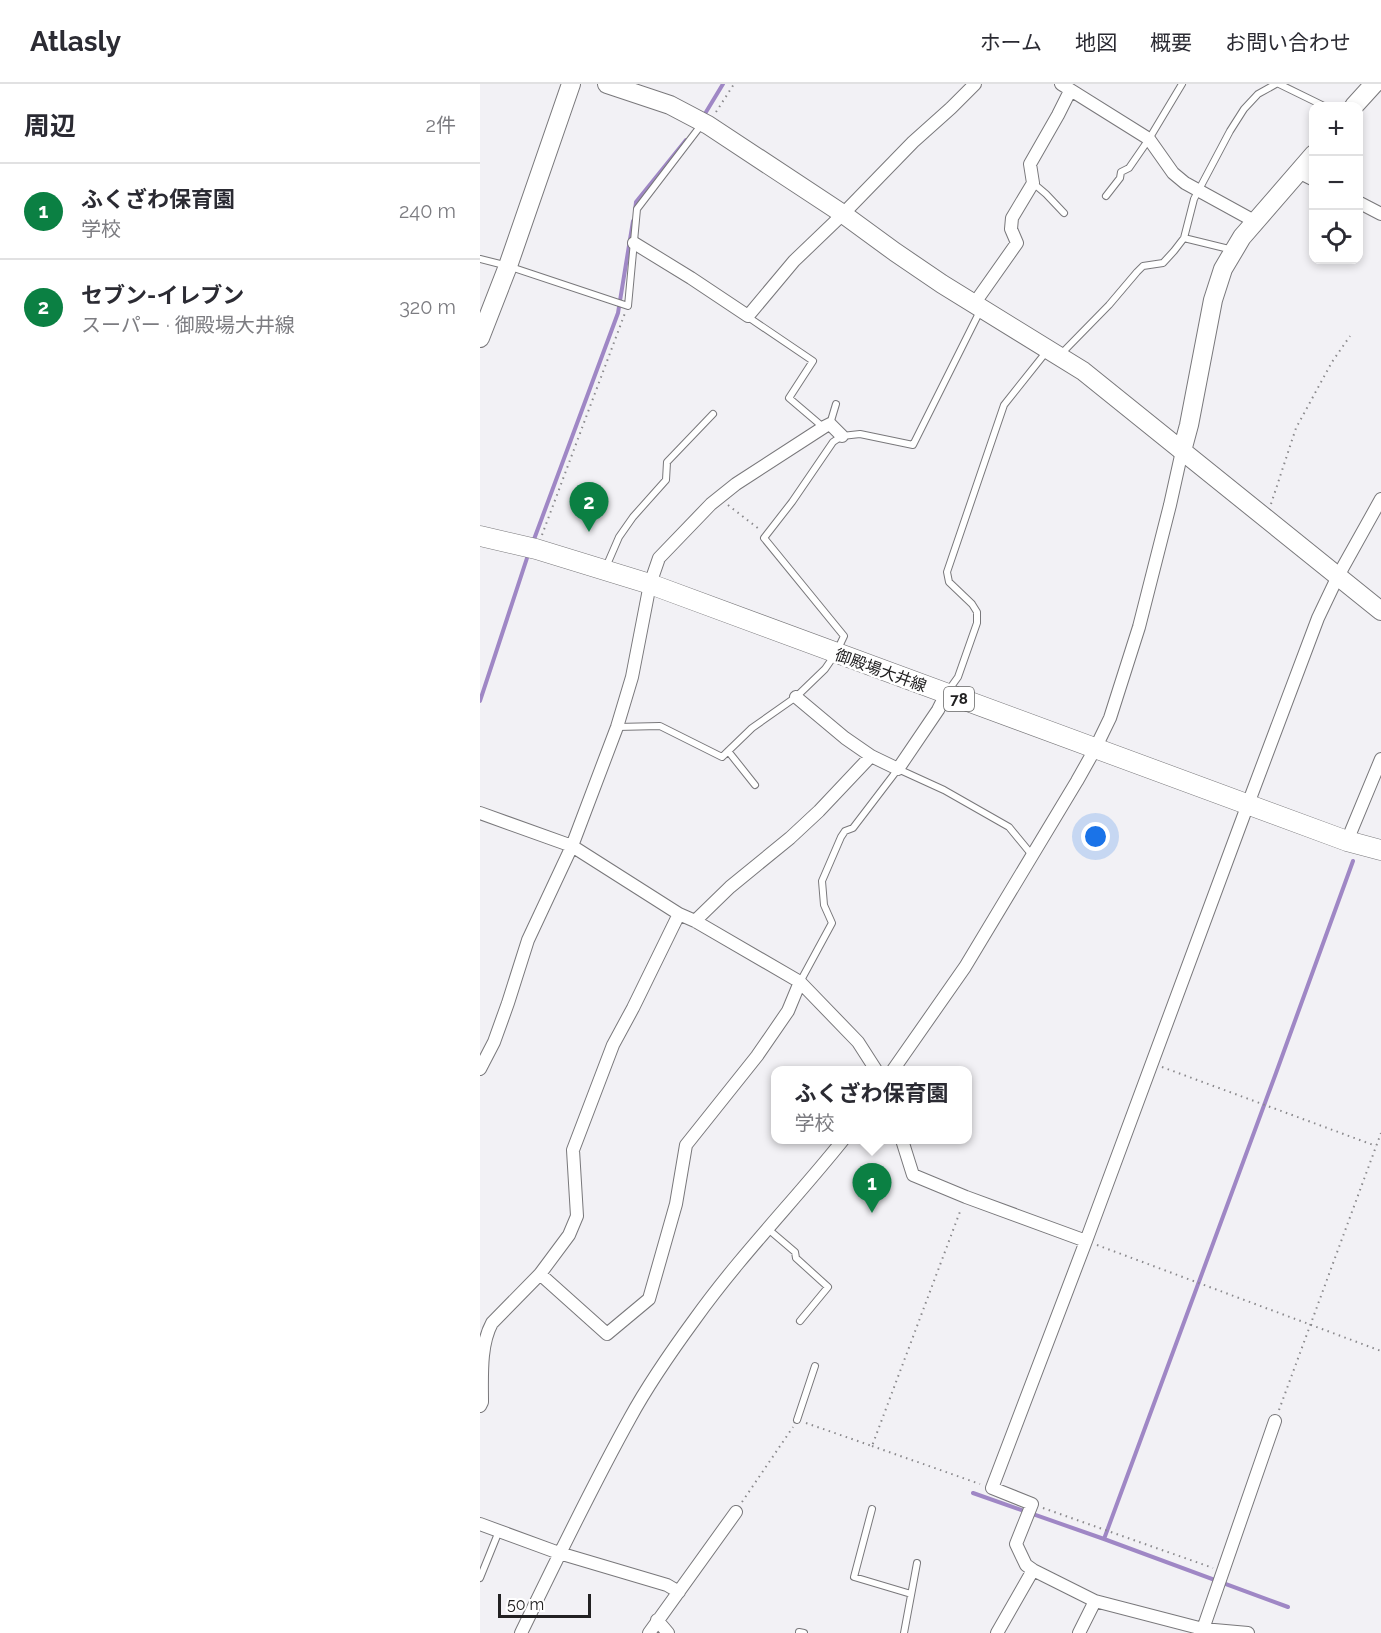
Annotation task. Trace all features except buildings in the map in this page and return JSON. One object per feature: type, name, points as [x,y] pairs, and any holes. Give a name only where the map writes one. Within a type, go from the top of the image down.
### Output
[{"type":"main road","name":"御殿場大井線","points":[[480,536],[532,548],[650,584],[1347,841],[1381,850]]},
{"type":"street","points":[[480,338],[508,266],[571,84]]},
{"type":"street","points":[[607,84],[670,105],[706,124],[843,214],[978,307],[1083,371],[1381,611]]},
{"type":"street","points":[[634,243],[748,316],[794,261],[913,142],[975,84]]},
{"type":"street","points":[[1358,102],[1374,84]]},
{"type":"street","points":[[978,307],[1017,243],[1011,229],[1012,218],[1033,183],[1030,164],[1059,115],[1066,87],[1149,140],[1173,172],[1185,183],[1256,222]]},
{"type":"street","points":[[896,1066],[964,967],[1077,781],[1110,718],[1139,627],[1170,505],[1189,425],[1213,300],[1223,269],[1242,237],[1306,176],[1313,156]]},
{"type":"street","points":[[1363,204],[1381,214]]},
{"type":"street","points":[[480,1069],[494,1042],[528,940],[572,846],[617,727],[632,677],[650,584],[659,558],[736,484],[827,426],[842,436]]},
{"type":"street","points":[[1248,1633],[1203,1629],[1095,1601],[1033,1570],[1026,1565],[1016,1544],[1032,1504],[992,1488],[1318,618],[1338,576],[1381,499]]},
{"type":"street","points":[[796,697],[845,738],[871,756],[898,769],[938,710],[946,694]]},
{"type":"street","points":[[694,921],[819,811],[871,756]]},
{"type":"street","points":[[1347,841],[1381,759]]},
{"type":"street","points":[[480,813],[572,846],[679,914],[800,982],[858,1042],[873,1066]]},
{"type":"street","points":[[480,1406],[482,1345],[486,1322],[540,1274],[568,1235],[577,1216],[573,1150],[613,1045],[679,914]]},
{"type":"street","points":[[540,1274],[607,1334],[649,1299],[676,1204],[686,1145],[757,1056],[788,1011],[800,982]]},
{"type":"street","points":[[520,1633],[631,1416],[695,1318],[840,1144]]},
{"type":"street","points":[[903,1144],[913,1175],[1086,1241]]},
{"type":"street","points":[[1203,1629],[1275,1421]]},
{"type":"street","points":[[649,1633],[736,1512]]},
{"type":"street","points":[[480,1524],[559,1553],[667,1585],[679,1592]]},
{"type":"street","points":[[997,1633],[1033,1570]]},
{"type":"street","points":[[1079,1633],[1095,1601]]},
{"type":"street","points":[[657,1620],[668,1633]]},
{"type":"lane","points":[[1106,196],[1120,178],[1121,172],[1129,168],[1149,140],[1182,84]]},
{"type":"lane","points":[[946,694],[958,677],[977,623],[977,612],[972,604],[949,582],[947,572],[1004,405],[1053,354],[1108,304],[1143,266],[1163,262],[1174,251],[1184,238],[1191,206],[1198,191],[1244,110],[1258,94],[1278,84],[1316,102]]},
{"type":"lane","points":[[480,259],[508,266],[628,306],[637,209],[706,124]]},
{"type":"lane","points":[[1033,183],[1064,213]]},
{"type":"lane","points":[[1184,238],[1233,250]]},
{"type":"lane","points":[[617,727],[660,726],[722,757],[752,728],[796,697],[825,669],[844,636],[764,538],[833,442],[842,436],[861,434],[913,445],[978,307]]},
{"type":"lane","points":[[748,316],[813,361],[789,398],[827,426],[836,404]]},
{"type":"lane","points":[[605,570],[619,537],[633,517],[666,480],[668,462],[713,414]]},
{"type":"lane","points":[[728,751],[754,785]]},
{"type":"lane","points":[[800,982],[832,923],[824,905],[822,881],[841,837],[845,831],[853,828],[898,769],[944,790],[1009,827],[1032,855]]},
{"type":"lane","points":[[768,1229],[795,1252],[796,1258],[828,1287],[800,1321]]},
{"type":"lane","points":[[797,1420],[815,1366]]},
{"type":"lane","points":[[872,1509],[854,1577],[911,1594]]},
{"type":"lane","points":[[480,1578],[499,1531]]},
{"type":"lane","points":[[904,1633],[917,1563]]},
{"type":"lane","points":[[799,1633],[804,1633]]},
{"type":"path","points":[[706,124],[734,84]]},
{"type":"path","points":[[532,548],[628,306]]},
{"type":"path","points":[[1266,518],[1296,428],[1332,362],[1350,336]]},
{"type":"path","points":[[719,498],[766,534]]},
{"type":"path","points":[[1152,1063],[1376,1146]]},
{"type":"path","points":[[1275,1421],[1381,1133]]},
{"type":"path","points":[[872,1446],[966,1197]]},
{"type":"path","points":[[1086,1241],[1381,1352]]},
{"type":"path","points":[[736,1512],[797,1420],[992,1488]]},
{"type":"path","points":[[1032,1504],[1222,1571]]},
{"type":"waterway","points":[[703,117],[723,84]]},
{"type":"waterway","points":[[635,211],[636,202],[686,140]]},
{"type":"waterway","points":[[533,542],[618,313],[633,221]]},
{"type":"waterway","points":[[480,701],[528,555]]},
{"type":"waterway","points":[[1104,1539],[1353,861]]},
{"type":"waterway","points":[[973,1493],[1288,1607]]},
{"type":"place","name":"セブン-イレブン","points":[[589,532]]},
{"type":"place","name":"ふくざわ保育園","points":[[872,1213]]}]
